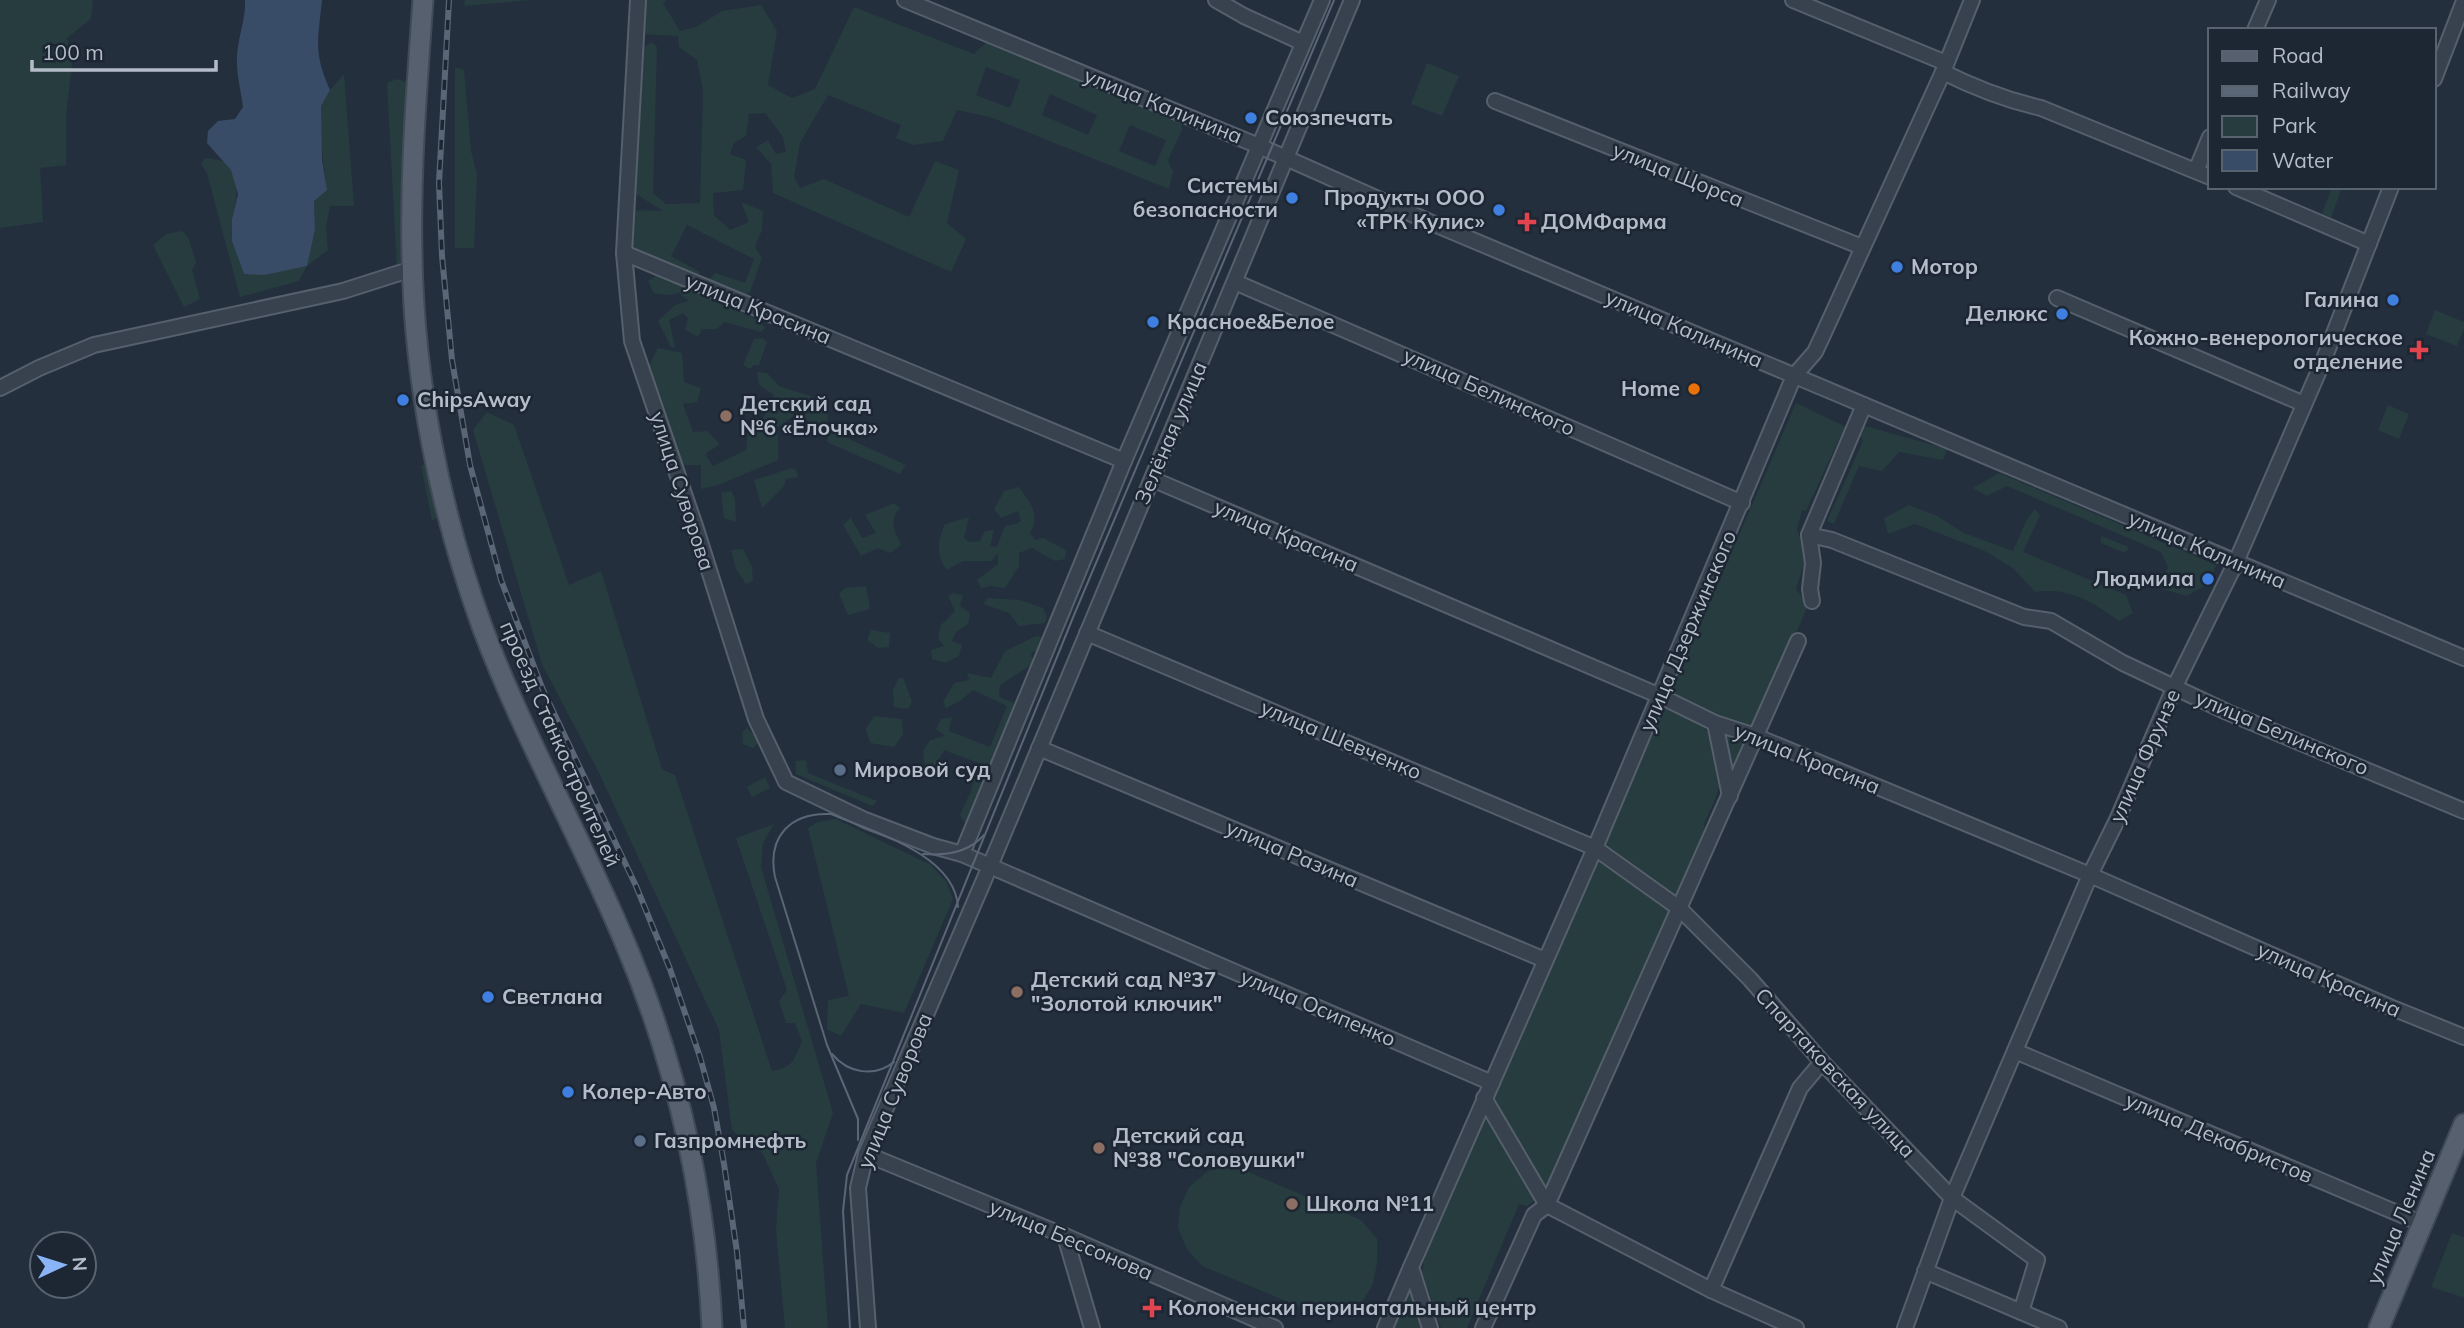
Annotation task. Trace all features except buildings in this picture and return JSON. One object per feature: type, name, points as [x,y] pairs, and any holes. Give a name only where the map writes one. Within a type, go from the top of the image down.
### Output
[{"type":"main road","name":"проезд Станкостроителей","points":[[423,0],[412,206],[412,269],[418,345],[435,458],[454,535],[482,627],[510,696],[622,935],[662,1040],[698,1190],[706,1246],[712,1328]]},
{"type":"main road","name":"улица Ленина","points":[[2379,1328],[2464,1124]]},
{"type":"street","name":"улица Суворова","points":[[638,0],[624,253],[632,341],[756,719],[786,782],[865,820],[990,866],[866,1154],[858,1188],[868,1328]]},
{"type":"street","name":"улица Калинина","points":[[905,0],[1259,146],[1432,223],[2464,658]]},
{"type":"street","points":[[1216,0],[1303,43]]},
{"type":"street","name":"Зелёная улица","points":[[962,854],[1124,461],[1322,0]]},
{"type":"street","name":"Зелёная улица","points":[[990,866],[1352,0]]},
{"type":"street","points":[[1793,0],[1944,67],[1974,88],[2041,108],[2203,174],[2208,148]]},
{"type":"street","name":"улица Дзержинского","points":[[1385,1328],[1595,848],[1794,376],[1815,352],[1972,0]]},
{"type":"street","points":[[2256,28],[2268,0]]},
{"type":"street","points":[[2436,74],[2464,1]]},
{"type":"street","name":"улица Щорса","points":[[1496,102],[1862,247]]},
{"type":"street","points":[[2241,189],[2369,243]]},
{"type":"street","name":"улица Фрунзе","points":[[1905,1328],[1952,1198],[2090,875],[2175,686],[2236,562],[2344,312],[2390,189]]},
{"type":"street","name":"улица Красина","points":[[624,253],[1124,461]]},
{"type":"street","points":[[0,388],[94,345],[343,291],[412,269]]},
{"type":"street","name":"улица Белинского","points":[[1235,282],[1742,503]]},
{"type":"street","points":[[2057,298],[2304,404]]},
{"type":"street","points":[[1812,601],[1810,589],[1813,563],[1809,535],[1864,405]]},
{"type":"street","name":"улица Красина","points":[[1152,478],[1660,696],[1715,723],[1755,736],[2090,875],[2377,1002],[2464,1037]]},
{"type":"street","name":"улица Белинского","points":[[1809,535],[1832,540],[2024,617],[2051,621],[2123,663],[2227,712],[2464,811]]},
{"type":"street","name":"улица Шевченко","points":[[1087,633],[1595,848]]},
{"type":"street","points":[[1483,1328],[1534,1215],[1548,1205],[1798,641]]},
{"type":"street","points":[[1715,723],[1730,796]]},
{"type":"street","name":"улица Разина","points":[[1039,748],[1545,960]]},
{"type":"street","name":"Спартаковская улица","points":[[1595,848],[1679,908],[1750,979],[1822,1062],[1952,1198],[2037,1260],[2021,1312]]},
{"type":"street","name":"улица Осипенко","points":[[990,866],[1492,1083]]},
{"type":"street","name":"улица Декабристов","points":[[2015,1051],[2423,1224]]},
{"type":"street","points":[[1711,1290],[1800,1088],[1822,1062]]},
{"type":"street","points":[[1484,1098],[1548,1205],[1711,1290],[1796,1328]]},
{"type":"street","name":"улица Бессонова","points":[[866,1154],[1065,1236],[1275,1328]]},
{"type":"street","points":[[1065,1236],[1092,1328]]},
{"type":"street","points":[[1411,1267],[1430,1328]]},
{"type":"street","points":[[1925,1271],[2059,1328]]},
{"type":"green space","points":[[0,0],[93,0],[91,19],[67,38],[72,65],[66,114],[66,165],[40,168],[43,222],[0,228]]},
{"type":"green space","points":[[465,0],[532,0],[464,6]]},
{"type":"green space","points":[[642,0],[666,0],[663,3],[680,31],[696,27],[722,11],[761,5],[777,31],[768,85],[792,98],[815,89],[854,7],[974,54],[990,39],[1181,115],[1182,130],[1168,160],[1173,172],[1169,189],[990,117],[957,110],[943,141],[913,145],[896,138],[901,125],[828,95],[800,143],[794,177],[800,188],[824,179],[909,217],[935,161],[959,170],[947,223],[966,239],[951,272],[773,193],[771,164],[756,147],[768,140],[776,154],[786,152],[783,137],[765,113],[749,114],[746,136],[734,143],[730,154],[746,160],[743,190],[713,193],[714,215],[730,230],[749,222],[741,202],[763,211],[762,230],[755,247],[762,258],[750,292],[738,299],[708,281],[715,273],[745,283],[754,259],[687,225],[671,256],[700,272],[696,280],[633,250],[633,210],[663,211],[636,194],[640,50],[652,42],[657,47],[653,193],[666,204],[700,203],[703,90],[697,60],[679,47],[678,36],[642,34]],"holes":[[[986,67],[1020,80],[1010,108],[976,95]],[[1050,94],[1097,115],[1088,135],[1042,115]],[[1130,125],[1166,140],[1155,166],[1119,151]]]},
{"type":"green space","points":[[1427,63],[1459,76],[1442,116],[1411,104]]},
{"type":"green space","points":[[455,67],[464,70],[471,151],[477,175],[474,248],[455,248]]},
{"type":"green space","points":[[344,74],[354,206],[330,206],[326,228],[328,250],[307,266],[299,281],[240,297],[207,173],[201,164],[205,158],[218,160],[229,165],[233,171],[236,187],[232,219],[315,229],[314,201],[326,180],[320,132],[321,106]]},
{"type":"green space","points":[[397,79],[408,83],[402,161],[405,188],[401,216],[404,232],[402,259],[397,268],[387,83]]},
{"type":"green space","points":[[2331,189],[2341,189],[2331,218],[2322,214]]},
{"type":"green space","points":[[182,231],[188,237],[196,262],[192,270],[200,299],[184,307],[153,245],[166,234]]},
{"type":"green space","points":[[658,275],[760,321],[765,328],[761,332],[724,322],[717,329],[702,329],[698,337],[685,330],[688,318],[683,313],[669,320],[675,347],[671,347],[658,321],[675,305],[689,301],[679,293],[654,293],[648,281]]},
{"type":"green space","points":[[2435,310],[2464,322],[2457,346],[2426,334]]},
{"type":"green space","points":[[762,338],[767,342],[759,365],[750,369],[743,365],[754,339]]},
{"type":"green space","points":[[658,348],[682,353],[684,382],[701,388],[697,402],[683,404],[693,432],[707,431],[720,444],[705,454],[713,466],[746,450],[748,428],[760,426],[774,395],[759,385],[757,372],[767,373],[779,386],[829,402],[827,424],[816,430],[799,412],[778,427],[778,460],[718,485],[701,489],[701,465],[681,465],[649,366]]},
{"type":"green space","points":[[1796,403],[1844,426],[1869,427],[1947,449],[1943,460],[1899,452],[1882,471],[1859,466],[1834,524],[1827,521],[1863,441],[1858,431],[1841,435],[1806,511],[1802,510],[1797,530],[1807,553],[1796,590],[1809,603],[1755,730],[1724,721],[1670,695]]},
{"type":"green space","points":[[2388,405],[2409,414],[2399,439],[2378,430]]},
{"type":"green space","points":[[487,412],[514,425],[569,585],[601,571],[662,769],[675,775],[772,1071],[792,1062],[802,1041],[795,1023],[786,1023],[779,1001],[787,990],[736,838],[774,824],[763,843],[761,867],[833,1113],[816,1163],[828,1328],[785,1328],[776,1229],[779,1189],[763,1154],[732,1130],[719,1030],[599,773],[542,664],[473,430]]},
{"type":"green space","points":[[836,433],[906,465],[900,474],[829,443],[829,434]]},
{"type":"green space","points":[[428,464],[438,518],[432,520],[421,465]]},
{"type":"green space","points":[[792,468],[796,470],[798,477],[786,479],[784,486],[762,508],[754,480]]},
{"type":"green space","points":[[1999,473],[2216,565],[2211,582],[2187,596],[2162,589],[2161,584],[2168,567],[2161,552],[2007,486],[1987,496],[1973,488]]},
{"type":"green space","points":[[1019,487],[1034,515],[1030,533],[1035,540],[1043,538],[1066,550],[1065,559],[1055,561],[1032,548],[1019,553],[1019,566],[1005,588],[981,588],[977,580],[998,564],[998,553],[991,561],[963,561],[947,570],[939,547],[945,524],[969,517],[964,538],[969,542],[980,541],[985,531],[994,530],[990,547],[997,546],[1005,526],[1021,521],[1018,511],[1001,518],[994,509],[1004,491]]},
{"type":"green space","points":[[731,491],[735,499],[736,522],[724,518],[721,493]]},
{"type":"green space","points":[[894,503],[900,508],[893,521],[901,545],[890,553],[878,548],[861,556],[843,525],[851,518],[862,538],[876,533],[865,515]]},
{"type":"green space","points":[[1909,505],[1937,516],[1964,533],[2013,551],[2026,521],[2035,509],[2040,515],[2023,552],[2126,595],[2133,613],[2119,621],[2100,608],[2069,594],[2035,592],[2014,569],[1985,551],[1915,524],[1888,534],[1884,518]]},
{"type":"green space","points":[[2101,536],[2129,547],[2125,553],[2101,543]]},
{"type":"green space","points":[[743,549],[752,567],[753,581],[746,584],[736,569],[731,550]]},
{"type":"green space","points":[[866,586],[870,609],[848,615],[839,594],[845,588]]},
{"type":"green space","points":[[954,593],[963,595],[960,606],[970,613],[968,624],[956,632],[952,641],[962,645],[959,656],[946,663],[932,659],[931,650],[944,646],[938,638],[941,625],[955,611],[948,596]]},
{"type":"green space","points":[[988,598],[1020,600],[1043,608],[1047,617],[1045,623],[1019,626],[1009,613],[983,604]]},
{"type":"green space","points":[[871,630],[890,633],[889,647],[878,648],[867,640]]},
{"type":"green space","points":[[1036,636],[1047,638],[1047,645],[1031,653],[1034,663],[1000,685],[999,697],[1013,702],[1015,718],[970,832],[960,815],[979,763],[944,750],[935,766],[925,767],[923,751],[930,740],[945,736],[936,729],[941,719],[952,717],[949,731],[990,747],[1007,706],[973,690],[946,708],[943,702],[954,683],[969,680],[967,673],[991,678],[1005,651]]},
{"type":"green space","points":[[899,678],[903,678],[912,701],[908,709],[894,707],[893,690]]},
{"type":"green space","points":[[1664,707],[1689,717],[1707,731],[1713,740],[1720,763],[1718,790],[1704,825],[1705,832],[1551,1193],[1491,1104]]},
{"type":"green space","points":[[874,716],[902,719],[903,734],[894,747],[870,743],[866,729]]},
{"type":"green space","points":[[747,728],[758,743],[753,748],[743,744],[742,732]]},
{"type":"green space","points":[[1724,731],[1752,741],[1732,785]]},
{"type":"green space","points":[[806,760],[808,773],[877,801],[872,806],[796,774],[795,761]]},
{"type":"green space","points":[[765,777],[770,788],[752,797],[747,787]]},
{"type":"green space","points":[[836,819],[931,865],[947,883],[953,899],[904,1013],[861,1004],[841,1036],[827,1029],[828,1000],[849,996],[808,828],[818,822]]},
{"type":"green space","points":[[1485,1113],[1537,1199],[1527,1206],[1519,1204],[1467,1328],[1441,1328],[1422,1273],[1425,1255]]},
{"type":"green space","points":[[1225,1167],[1239,1168],[1361,1220],[1377,1239],[1377,1263],[1373,1284],[1361,1304],[1345,1315],[1324,1317],[1202,1266],[1187,1249],[1178,1228],[1180,1207],[1189,1187],[1208,1171]]},
{"type":"green space","points":[[2452,1233],[2464,1237],[2462,1297],[2431,1287]]},
{"type":"green space","points":[[1410,1289],[1423,1328],[1392,1328]]},
{"type":"water","points":[[245,0],[322,0],[319,55],[330,90],[321,106],[322,160],[327,190],[314,201],[315,229],[307,266],[264,275],[244,274],[232,241],[232,219],[238,194],[231,170],[207,143],[208,131],[218,121],[235,119],[243,107],[237,56]]},
{"type":"tram line","points":[[850,1328],[843,1211],[847,1175],[1074,615],[1334,0]]},
{"type":"tram line","points":[[858,1140],[858,1119],[827,1045],[775,877],[773,863],[778,839],[793,823],[804,817],[831,814],[889,837],[928,859],[943,873],[953,889],[958,907]]},
{"type":"tram line","points":[[923,854],[956,852],[971,846],[984,835]]},
{"type":"tram line","points":[[832,1054],[846,1066],[862,1071],[878,1070],[894,1062]]},
{"type":"railway","points":[[449,0],[439,183],[442,256],[452,360],[470,465],[501,580],[543,690],[636,886],[670,969],[700,1057],[714,1108],[724,1164],[737,1252],[744,1328]]},
{"type":"place","name":"Союзпечать","points":[[1251,118]]},
{"type":"place","name":"Системы безопасности","points":[[1292,198]]},
{"type":"place","name":"Продукты ООО «ТРК Кулис»","points":[[1499,210]]},
{"type":"place","name":"ДОМФарма","points":[[1527,222]]},
{"type":"place","name":"Мотор","points":[[1897,267]]},
{"type":"place","name":"Галина","points":[[2393,300]]},
{"type":"place","name":"Делюкс","points":[[2062,314]]},
{"type":"place","name":"Красное&Белое","points":[[1153,322]]},
{"type":"place","name":"Кожно-венерологическое отделение","points":[[2419,350]]},
{"type":"place","name":"Home","points":[[1694,389]]},
{"type":"place","name":"ChipsAway","points":[[403,400]]},
{"type":"place","name":"Детский сад №6 «Ёлочка»","points":[[726,416]]},
{"type":"place","name":"Людмила","points":[[2208,579]]},
{"type":"place","name":"Мировой суд","points":[[840,770]]},
{"type":"place","name":"Детский сад №37 \"Золотой ключик\"","points":[[1017,992]]},
{"type":"place","name":"Светлана","points":[[488,997]]},
{"type":"place","name":"Колер-Авто","points":[[568,1092]]},
{"type":"place","name":"Газпромнефть","points":[[640,1141]]},
{"type":"place","name":"Детский сад №38 \"Соловушки\"","points":[[1099,1148]]},
{"type":"place","name":"Школа №11","points":[[1292,1204]]},
{"type":"place","name":"Коломенски перинатальный центр","points":[[1152,1308]]}]
